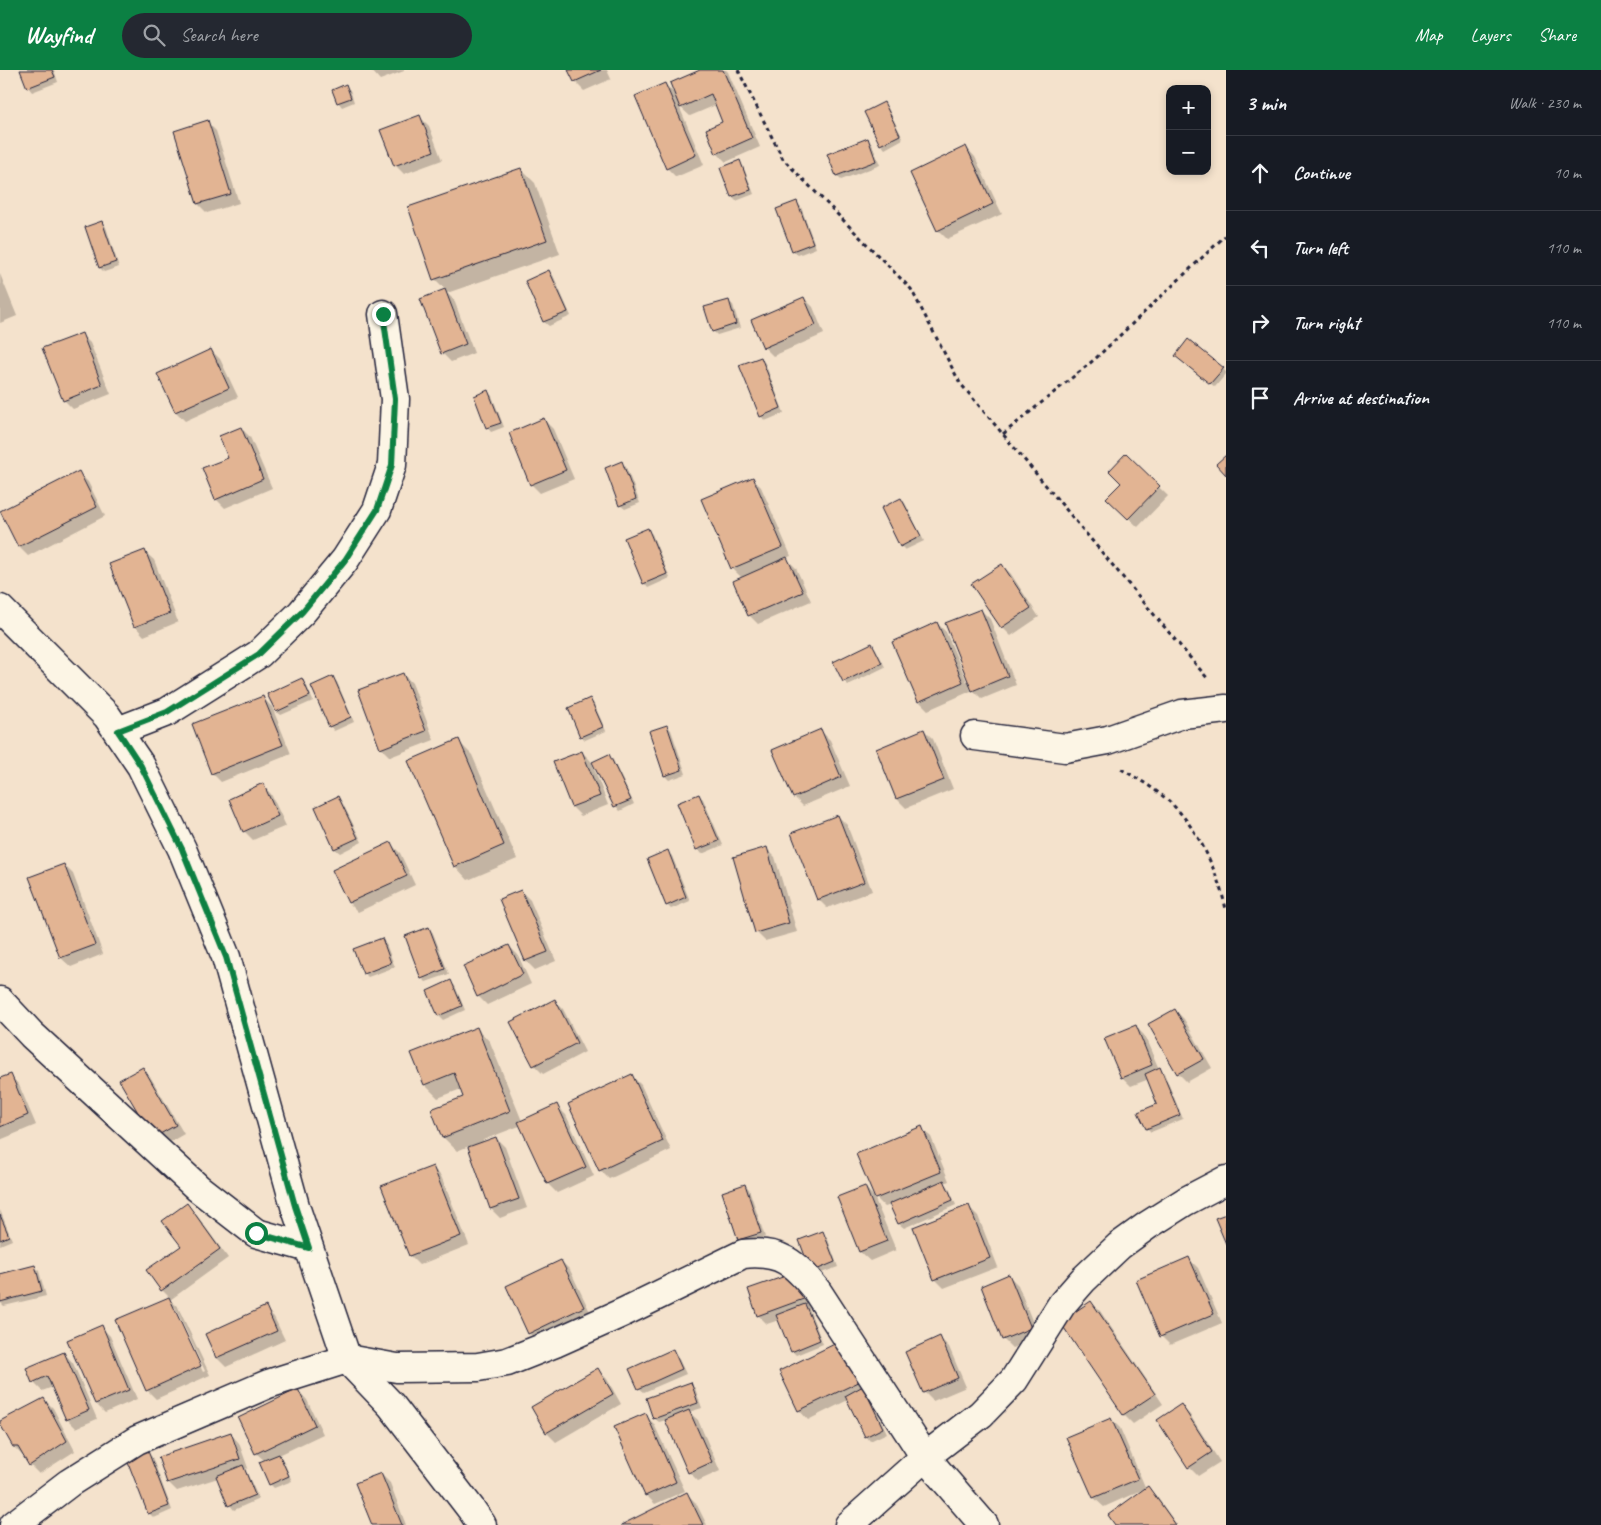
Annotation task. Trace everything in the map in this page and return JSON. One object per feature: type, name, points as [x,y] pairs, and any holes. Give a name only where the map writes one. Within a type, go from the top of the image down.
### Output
[{"type":"street","points":[[118,731],[167,712],[259,654],[302,612],[345,560],[377,510],[392,465],[395,399],[383,314]]},
{"type":"street","points":[[0,610],[107,716],[141,766],[182,849],[226,957],[292,1196],[346,1359],[391,1405],[482,1525]]},
{"type":"street","points":[[975,736],[1066,748],[1108,740],[1182,714],[1226,710]]},
{"type":"street","points":[[0,1001],[32,1036],[198,1188],[256,1233],[309,1248]]},
{"type":"street","points":[[849,1525],[925,1457],[981,1414],[1014,1380],[1062,1304],[1083,1280],[1119,1246],[1186,1201],[1226,1180]]},
{"type":"street","points":[[14,1525],[69,1483],[137,1440],[268,1384],[346,1359],[396,1368],[478,1367],[507,1362],[624,1312],[743,1254],[761,1252],[788,1260],[817,1291],[925,1457],[984,1525]]},
{"type":"path","points":[[738,70],[783,160],[911,289],[960,383],[1214,686]]},
{"type":"path","points":[[1003,434],[1095,359],[1226,235]]},
{"type":"path","points":[[1086,744],[1159,794],[1171,804],[1195,831],[1209,858],[1223,895],[1226,909]]},
{"type":"building","points":[[20,70],[52,70],[55,77],[27,88]]},
{"type":"building","points":[[568,70],[601,70],[574,82]]},
{"type":"building","points":[[700,70],[723,70],[752,138],[716,154],[706,129],[722,122],[711,94],[680,108],[670,83]]},
{"type":"building","points":[[665,83],[696,155],[666,169],[635,96]]},
{"type":"building","points":[[346,84],[351,98],[337,103],[332,90]]},
{"type":"building","points":[[884,102],[900,135],[880,145],[864,112]]},
{"type":"building","points":[[420,115],[434,151],[394,166],[380,130]]},
{"type":"building","points":[[208,120],[231,194],[197,204],[174,131]]},
{"type":"building","points":[[868,138],[876,161],[836,176],[827,154]]},
{"type":"building","points":[[966,146],[993,204],[937,231],[910,173]]},
{"type":"building","points":[[740,160],[751,190],[731,197],[720,168]]},
{"type":"building","points":[[521,168],[547,240],[433,280],[408,207]]},
{"type":"building","points":[[797,201],[813,243],[792,251],[776,209]]},
{"type":"building","points":[[102,221],[116,262],[99,268],[85,227]]},
{"type":"building","points":[[549,270],[568,312],[543,322],[525,281]]},
{"type":"building","points":[[445,289],[466,344],[441,354],[420,299]]},
{"type":"building","points":[[804,297],[816,325],[763,348],[751,320]]},
{"type":"building","points":[[729,300],[736,324],[712,332],[704,307]]},
{"type":"building","points":[[82,333],[102,385],[63,401],[42,348]]},
{"type":"building","points":[[1188,339],[1224,368],[1210,384],[1175,356]]},
{"type":"building","points":[[211,349],[229,388],[175,412],[157,374]]},
{"type":"building","points":[[761,357],[781,408],[760,417],[739,365]]},
{"type":"building","points":[[488,390],[501,423],[486,428],[474,396]]},
{"type":"building","points":[[544,418],[566,470],[530,485],[509,433]]},
{"type":"building","points":[[241,427],[263,479],[215,500],[202,468],[228,458],[219,436]]},
{"type":"building","points":[[1126,453],[1160,486],[1128,519],[1106,498],[1121,483],[1109,471]]},
{"type":"building","points":[[1226,455],[1226,475],[1216,464]]},
{"type":"building","points":[[622,461],[636,499],[619,506],[605,468]]},
{"type":"building","points":[[79,471],[97,507],[18,547],[0,511]]},
{"type":"building","points":[[753,477],[783,547],[731,569],[701,499]]},
{"type":"building","points":[[901,498],[921,536],[900,547],[881,508]]},
{"type":"building","points":[[648,528],[667,574],[643,584],[624,538]]},
{"type":"building","points":[[145,550],[170,613],[134,627],[109,564]]},
{"type":"building","points":[[787,557],[803,592],[748,616],[733,581]]},
{"type":"building","points":[[1002,564],[1031,608],[1001,628],[971,584]]},
{"type":"building","points":[[981,609],[1008,676],[972,691],[945,623]]},
{"type":"building","points":[[937,622],[963,682],[918,702],[892,642]]},
{"type":"building","points":[[872,643],[882,663],[843,682],[833,662]]},
{"type":"building","points":[[403,673],[426,731],[380,749],[358,690]]},
{"type":"building","points":[[333,676],[351,717],[329,727],[311,686]]},
{"type":"building","points":[[302,678],[310,696],[276,712],[267,694]]},
{"type":"building","points":[[263,696],[283,745],[211,774],[192,724]]},
{"type":"building","points":[[590,698],[603,727],[580,737],[568,708]]},
{"type":"building","points":[[667,725],[682,770],[664,776],[649,731]]},
{"type":"building","points":[[821,729],[841,777],[793,798],[772,750]]},
{"type":"building","points":[[924,729],[944,780],[896,799],[876,749]]},
{"type":"building","points":[[459,739],[504,845],[454,867],[408,761]]},
{"type":"building","points":[[582,751],[600,796],[571,807],[553,762]]},
{"type":"building","points":[[609,754],[631,800],[614,807],[592,762]]},
{"type":"building","points":[[263,783],[278,816],[243,832],[229,799]]},
{"type":"building","points":[[699,794],[719,841],[696,850],[677,803]]},
{"type":"building","points":[[338,796],[358,838],[334,849],[315,807]]},
{"type":"building","points":[[838,815],[864,882],[817,900],[791,833]]},
{"type":"building","points":[[391,842],[407,876],[348,903],[332,870]]},
{"type":"building","points":[[767,847],[789,923],[755,933],[733,857]]},
{"type":"building","points":[[668,850],[686,897],[666,906],[647,859]]},
{"type":"building","points":[[64,864],[95,945],[60,958],[29,877]]},
{"type":"building","points":[[521,890],[548,952],[525,961],[499,899]]},
{"type":"building","points":[[429,927],[445,969],[421,979],[405,936]]},
{"type":"building","points":[[382,938],[391,963],[363,974],[353,949]]},
{"type":"building","points":[[509,945],[523,974],[477,997],[463,966]]},
{"type":"building","points":[[451,980],[462,1006],[438,1016],[427,991]]},
{"type":"building","points":[[555,999],[577,1043],[533,1066],[510,1022]]},
{"type":"building","points":[[1175,1009],[1204,1059],[1177,1074],[1148,1024]]},
{"type":"building","points":[[1136,1025],[1152,1065],[1121,1078],[1104,1038]]},
{"type":"building","points":[[477,1027],[510,1111],[442,1138],[431,1109],[463,1097],[454,1073],[424,1085],[411,1053]]},
{"type":"building","points":[[143,1067],[176,1125],[153,1138],[119,1080]]},
{"type":"building","points":[[1160,1067],[1180,1115],[1146,1129],[1138,1112],[1157,1104],[1145,1074]]},
{"type":"building","points":[[11,1074],[28,1115],[0,1127],[0,1078]]},
{"type":"building","points":[[632,1074],[663,1141],[599,1171],[568,1104]]},
{"type":"building","points":[[557,1104],[586,1167],[547,1184],[518,1122]]},
{"type":"building","points":[[922,1126],[941,1172],[875,1199],[856,1154]]},
{"type":"building","points":[[496,1137],[519,1199],[490,1209],[468,1147]]},
{"type":"building","points":[[433,1166],[461,1236],[409,1256],[381,1186]]},
{"type":"building","points":[[944,1180],[953,1200],[898,1224],[889,1204]]},
{"type":"building","points":[[745,1184],[761,1233],[738,1240],[722,1192]]},
{"type":"building","points":[[865,1186],[887,1241],[859,1252],[837,1197]]},
{"type":"building","points":[[187,1203],[220,1249],[161,1291],[146,1270],[181,1246],[162,1221]]},
{"type":"building","points":[[969,1205],[990,1258],[934,1280],[913,1227]]},
{"type":"building","points":[[1226,1214],[1226,1244],[1215,1218]]},
{"type":"building","points":[[0,1215],[9,1236],[0,1240]]},
{"type":"building","points":[[823,1231],[835,1262],[811,1272],[799,1240]]},
{"type":"building","points":[[1189,1257],[1214,1314],[1160,1337],[1136,1280]]},
{"type":"building","points":[[561,1260],[584,1307],[528,1334],[506,1286]]},
{"type":"building","points":[[35,1265],[42,1291],[0,1302],[0,1274]]},
{"type":"building","points":[[800,1271],[809,1297],[757,1316],[748,1289]]},
{"type":"building","points":[[1009,1274],[1031,1328],[1002,1340],[981,1286]]},
{"type":"building","points":[[169,1297],[201,1366],[146,1391],[115,1320]]},
{"type":"building","points":[[1091,1301],[1155,1394],[1123,1415],[1060,1322]]},
{"type":"building","points":[[805,1304],[820,1340],[791,1352],[776,1315]]},
{"type":"building","points":[[266,1306],[277,1331],[216,1358],[205,1334]]},
{"type":"building","points":[[102,1325],[129,1390],[95,1404],[67,1340]]},
{"type":"building","points":[[940,1336],[958,1378],[923,1393],[905,1352]]},
{"type":"building","points":[[847,1338],[867,1378],[798,1411],[779,1371]]},
{"type":"building","points":[[673,1349],[682,1369],[638,1389],[629,1369]]},
{"type":"building","points":[[64,1352],[89,1410],[66,1420],[47,1376],[32,1383],[26,1368]]},
{"type":"building","points":[[598,1368],[613,1394],[546,1433],[531,1407]]},
{"type":"building","points":[[691,1382],[698,1403],[653,1419],[646,1398]]},
{"type":"building","points":[[863,1386],[883,1428],[865,1437],[845,1396]]},
{"type":"building","points":[[298,1389],[315,1425],[255,1454],[238,1418]]},
{"type":"building","points":[[44,1398],[67,1441],[29,1466],[18,1447],[13,1447],[0,1421]]},
{"type":"building","points":[[1181,1404],[1212,1452],[1188,1468],[1157,1420]]},
{"type":"building","points":[[689,1410],[712,1462],[688,1473],[665,1420]]},
{"type":"building","points":[[646,1413],[676,1482],[645,1496],[614,1427]]},
{"type":"building","points":[[1111,1418],[1138,1479],[1093,1498],[1066,1437]]},
{"type":"building","points":[[231,1432],[240,1459],[167,1483],[158,1457]]},
{"type":"building","points":[[148,1451],[169,1506],[148,1514],[127,1460]]},
{"type":"building","points":[[279,1454],[289,1476],[269,1485],[259,1462]]},
{"type":"building","points":[[243,1465],[255,1495],[228,1506],[216,1476]]},
{"type":"building","points":[[381,1473],[402,1525],[372,1525],[355,1483]]},
{"type":"building","points":[[1148,1486],[1176,1525],[1115,1525],[1108,1515]]},
{"type":"building","points":[[687,1492],[703,1525],[621,1525]]},
{"type":"route","points":[[256,1233],[309,1248],[295,1206],[226,957],[182,849],[141,766],[118,731],[167,712],[259,654],[302,612],[345,560],[377,510],[392,465],[395,399],[383,314]]}]
